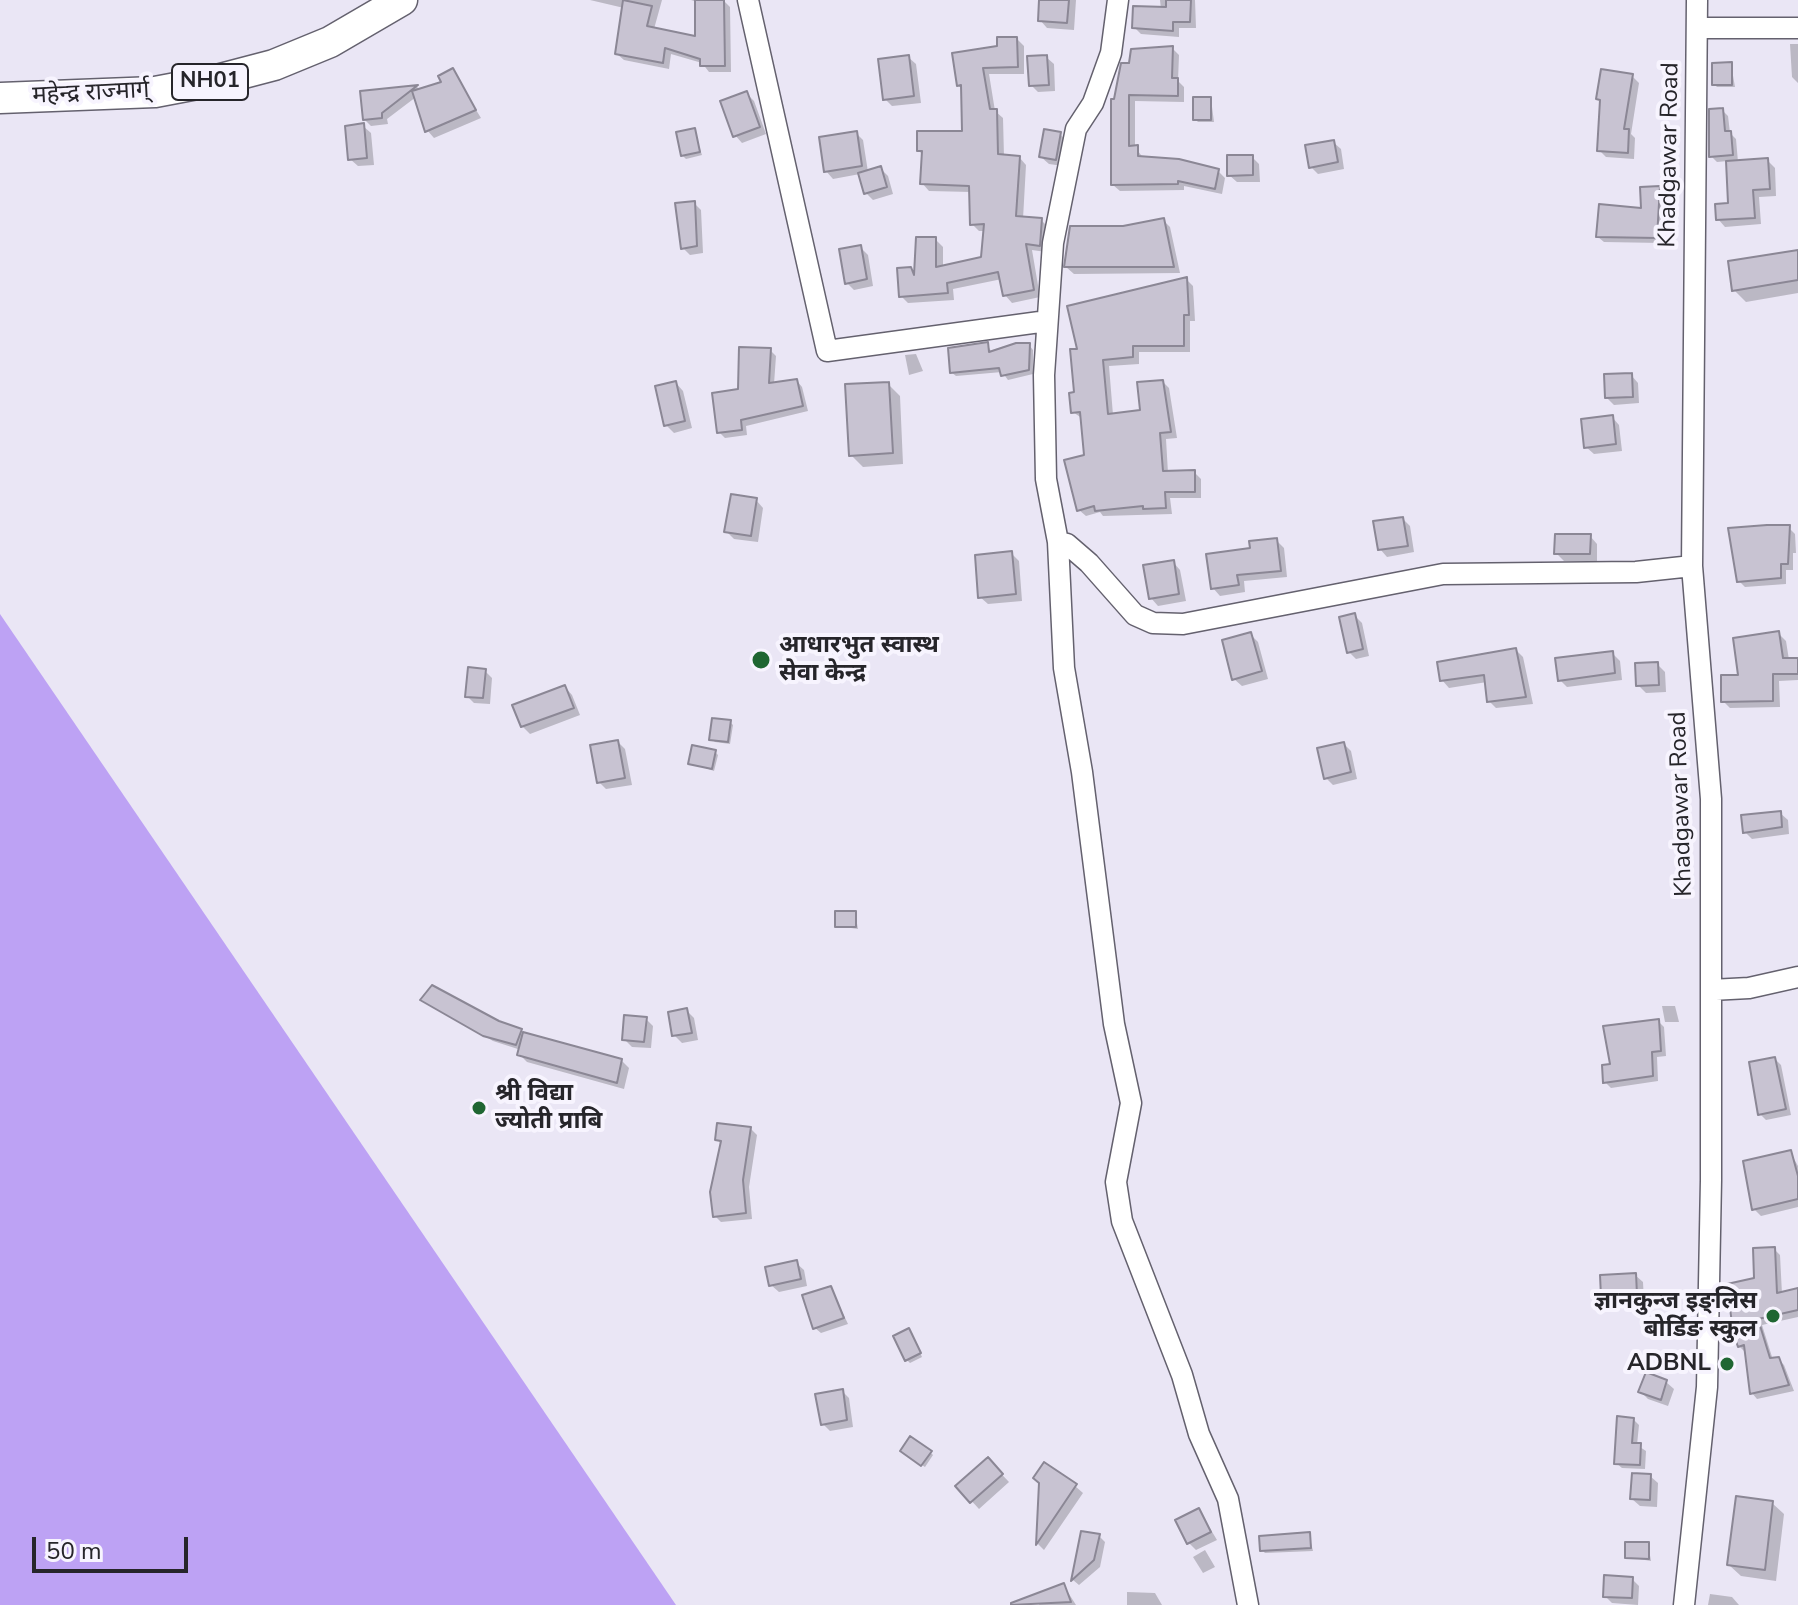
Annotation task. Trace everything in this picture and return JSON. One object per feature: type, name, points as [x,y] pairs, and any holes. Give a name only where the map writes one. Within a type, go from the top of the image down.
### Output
[{"type":"highway","name":"महेन्द्र राज्मार्ग्","points":[[0,98],[155,92],[213,81],[274,65],[330,42],[402,0]]},
{"type":"street","points":[[748,0],[827,351],[1047,321]]},
{"type":"street","points":[[1118,0],[1111,53],[1093,103],[1076,129],[1053,243],[1047,321],[1046,479],[1058,542],[1064,668],[1082,772],[1114,1024],[1131,1103],[1116,1182],[1122,1221],[1182,1375],[1199,1434],[1228,1499],[1248,1605]]},
{"type":"street","name":"Khadgawar Road","points":[[1684,1605],[1707,1387],[1711,990],[1711,799],[1692,566],[1697,0]]},
{"type":"street","points":[[1698,28],[1798,28]]},
{"type":"street","points":[[1058,542],[1067,544],[1089,563],[1135,615],[1153,623],[1168,624],[1183,624],[1443,574],[1636,572],[1692,566]]},
{"type":"street","points":[[1711,990],[1749,988],[1798,977]]},
{"type":"shaded area","points":[[0,614],[676,1605],[0,1605]]},
{"type":"building","points":[[623,0],[652,6],[647,26],[695,36],[695,0],[724,0],[725,66],[700,66],[700,59],[665,48],[663,63],[615,54]]},
{"type":"building","points":[[1039,0],[1069,0],[1067,23],[1038,21]]},
{"type":"building","points":[[1166,0],[1191,0],[1190,22],[1173,22],[1173,31],[1132,28],[1133,6],[1166,7]]},
{"type":"building","points":[[997,37],[1017,37],[1018,67],[983,68],[990,109],[997,109],[998,154],[1020,156],[1016,216],[1042,218],[1040,246],[1026,244],[1034,290],[1003,296],[998,272],[947,283],[948,293],[899,297],[897,268],[911,267],[914,275],[916,237],[936,237],[936,267],[981,257],[984,224],[970,225],[969,186],[920,184],[922,151],[917,151],[917,131],[962,131],[961,85],[957,86],[952,53],[997,46]]},
{"type":"building","points":[[1173,46],[1172,78],[1178,78],[1178,96],[1129,95],[1129,146],[1138,145],[1138,156],[1179,159],[1219,169],[1215,189],[1178,181],[1178,184],[1111,185],[1111,99],[1114,99],[1121,63],[1129,63],[1131,49]]},
{"type":"building","points":[[909,55],[914,96],[883,100],[878,59]]},
{"type":"building","points":[[1047,55],[1049,85],[1029,86],[1027,56]]},
{"type":"building","points":[[1732,62],[1732,85],[1712,85],[1712,63]]},
{"type":"building","points":[[453,68],[476,110],[425,132],[412,91],[441,82],[438,76]]},
{"type":"building","points":[[1601,69],[1633,74],[1624,129],[1629,129],[1628,153],[1597,151],[1600,100],[1596,99]]},
{"type":"building","points":[[418,85],[382,113],[382,118],[363,120],[360,91]]},
{"type":"building","points":[[747,91],[760,127],[733,137],[720,101]]},
{"type":"building","points":[[1193,97],[1211,97],[1211,120],[1193,120]]},
{"type":"building","points":[[1723,108],[1725,131],[1731,131],[1733,155],[1709,157],[1709,109]]},
{"type":"building","points":[[364,123],[367,158],[348,160],[345,126]]},
{"type":"building","points":[[695,128],[700,152],[681,156],[676,132]]},
{"type":"building","points":[[1044,129],[1061,132],[1056,160],[1039,157]]},
{"type":"building","points":[[857,131],[862,166],[824,172],[819,137]]},
{"type":"building","points":[[1334,140],[1338,162],[1309,168],[1305,145]]},
{"type":"building","points":[[1227,155],[1253,155],[1253,175],[1227,176]]},
{"type":"building","points":[[1768,158],[1770,189],[1753,190],[1755,218],[1716,220],[1715,204],[1728,203],[1726,161]]},
{"type":"building","points":[[881,166],[887,187],[864,194],[858,173]]},
{"type":"building","points":[[1660,186],[1657,238],[1596,237],[1599,204],[1641,208],[1640,187]]},
{"type":"building","points":[[695,201],[697,246],[681,249],[675,203]]},
{"type":"building","points":[[1164,218],[1174,267],[1064,267],[1070,226],[1123,226]]},
{"type":"building","points":[[861,245],[867,279],[845,284],[839,249]]},
{"type":"building","points":[[1798,250],[1798,280],[1732,291],[1728,261]]},
{"type":"building","points":[[1187,277],[1189,315],[1184,315],[1184,346],[1133,346],[1133,357],[1103,360],[1108,414],[1140,410],[1137,382],[1163,380],[1171,432],[1160,433],[1163,471],[1195,470],[1195,492],[1165,492],[1166,508],[1143,509],[1143,506],[1095,511],[1094,506],[1077,511],[1064,460],[1084,455],[1080,412],[1071,413],[1069,393],[1074,392],[1070,349],[1077,349],[1067,306]]},
{"type":"building","points":[[988,342],[989,352],[1016,343],[1030,343],[1029,370],[1001,376],[999,368],[950,373],[948,348]]},
{"type":"building","points":[[739,347],[771,348],[769,383],[797,379],[803,406],[741,420],[742,430],[717,433],[712,393],[738,389]]},
{"type":"building","points":[[1632,373],[1633,397],[1605,398],[1604,374]]},
{"type":"building","points":[[676,381],[685,421],[664,426],[655,386]]},
{"type":"building","points":[[889,382],[893,453],[849,456],[845,384]]},
{"type":"building","points":[[1613,415],[1616,444],[1584,448],[1581,419]]},
{"type":"building","points":[[731,494],[757,498],[751,536],[724,532]]},
{"type":"building","points":[[1403,517],[1408,546],[1378,550],[1373,521]]},
{"type":"building","points":[[1790,525],[1788,564],[1781,564],[1781,578],[1737,582],[1728,528]]},
{"type":"building","points":[[1555,534],[1591,534],[1590,554],[1554,554]]},
{"type":"building","points":[[1277,538],[1281,571],[1237,575],[1239,585],[1211,589],[1206,554],[1250,548],[1249,541]]},
{"type":"building","points":[[1012,551],[1016,594],[978,598],[975,555]]},
{"type":"building","points":[[1174,560],[1179,594],[1149,599],[1143,565]]},
{"type":"building","points":[[1355,613],[1363,649],[1347,653],[1339,617]]},
{"type":"building","points":[[1779,631],[1783,658],[1798,658],[1798,674],[1773,674],[1773,701],[1721,702],[1721,675],[1738,675],[1733,638]]},
{"type":"building","points":[[1251,632],[1262,671],[1232,680],[1222,640]]},
{"type":"building","points":[[1516,648],[1526,697],[1487,702],[1484,675],[1440,681],[1437,662]]},
{"type":"building","points":[[1613,651],[1615,673],[1558,681],[1555,658]]},
{"type":"building","points":[[1658,662],[1659,685],[1636,686],[1635,663]]},
{"type":"building","points":[[468,667],[486,669],[483,698],[465,697]]},
{"type":"building","points":[[565,685],[574,708],[521,727],[512,705]]},
{"type":"building","points":[[712,718],[731,720],[728,742],[709,740]]},
{"type":"building","points":[[618,740],[625,778],[597,783],[590,745]]},
{"type":"building","points":[[1344,742],[1351,772],[1324,779],[1317,748]]},
{"type":"building","points":[[692,745],[716,750],[712,769],[688,764]]},
{"type":"building","points":[[1781,811],[1782,827],[1743,833],[1741,815]]},
{"type":"building","points":[[835,911],[856,911],[856,927],[835,927]]},
{"type":"building","points":[[432,985],[499,1021],[522,1029],[516,1045],[483,1036],[420,1000]]},
{"type":"building","points":[[687,1008],[692,1033],[672,1036],[668,1012]]},
{"type":"building","points":[[624,1015],[647,1017],[644,1042],[622,1040]]},
{"type":"building","points":[[1659,1019],[1661,1051],[1652,1052],[1653,1076],[1603,1083],[1602,1065],[1610,1064],[1603,1026]]},
{"type":"building","points":[[523,1032],[622,1059],[617,1083],[517,1055]]},
{"type":"building","points":[[1775,1057],[1786,1109],[1758,1115],[1749,1062]]},
{"type":"building","points":[[717,1123],[751,1127],[743,1180],[746,1213],[713,1217],[710,1192],[721,1141],[715,1140]]},
{"type":"building","points":[[1791,1150],[1798,1176],[1798,1199],[1752,1210],[1743,1161]]},
{"type":"building","points":[[1775,1247],[1777,1293],[1798,1288],[1798,1310],[1758,1319],[1770,1358],[1779,1357],[1789,1385],[1750,1394],[1744,1345],[1738,1347],[1733,1332],[1727,1284],[1754,1278],[1753,1248]]},
{"type":"building","points":[[797,1260],[801,1279],[769,1286],[765,1267]]},
{"type":"building","points":[[1636,1273],[1637,1295],[1601,1297],[1600,1275]]},
{"type":"building","points":[[831,1286],[844,1318],[813,1329],[802,1295]]},
{"type":"building","points":[[909,1328],[921,1353],[905,1361],[893,1336]]},
{"type":"building","points":[[1646,1372],[1667,1380],[1661,1400],[1638,1392]]},
{"type":"building","points":[[843,1389],[847,1420],[821,1425],[815,1394]]},
{"type":"building","points":[[1617,1416],[1634,1418],[1632,1443],[1641,1443],[1640,1465],[1614,1464]]},
{"type":"building","points":[[910,1436],[932,1451],[921,1466],[900,1451]]},
{"type":"building","points":[[988,1457],[1003,1474],[970,1503],[955,1486]]},
{"type":"building","points":[[1044,1462],[1077,1484],[1036,1545],[1039,1483],[1033,1478]]},
{"type":"building","points":[[1632,1473],[1651,1474],[1650,1500],[1630,1499]]},
{"type":"building","points":[[1736,1496],[1773,1501],[1765,1570],[1727,1565]]},
{"type":"building","points":[[1199,1508],[1211,1532],[1187,1544],[1175,1520]]},
{"type":"building","points":[[1081,1531],[1100,1534],[1094,1560],[1071,1581]]},
{"type":"building","points":[[1310,1532],[1311,1548],[1260,1551],[1259,1536]]},
{"type":"building","points":[[1625,1542],[1649,1542],[1649,1559],[1625,1558]]},
{"type":"building","points":[[1604,1575],[1633,1577],[1632,1598],[1603,1597]]},
{"type":"building","points":[[1064,1583],[1071,1602],[1011,1605],[1011,1603]]},
{"type":"place","name":"आधारभुत स्वास्थ सेवा केन्द्र","points":[[761,660]]},
{"type":"place","name":"श्री विद्या ज्योती प्राबि","points":[[479,1108]]},
{"type":"place","name":"ज्ञानकुन्ज इङ्लिस बोर्डिङ स्कुल","points":[[1773,1316]]},
{"type":"place","name":"ADBNL","points":[[1727,1364]]}]
